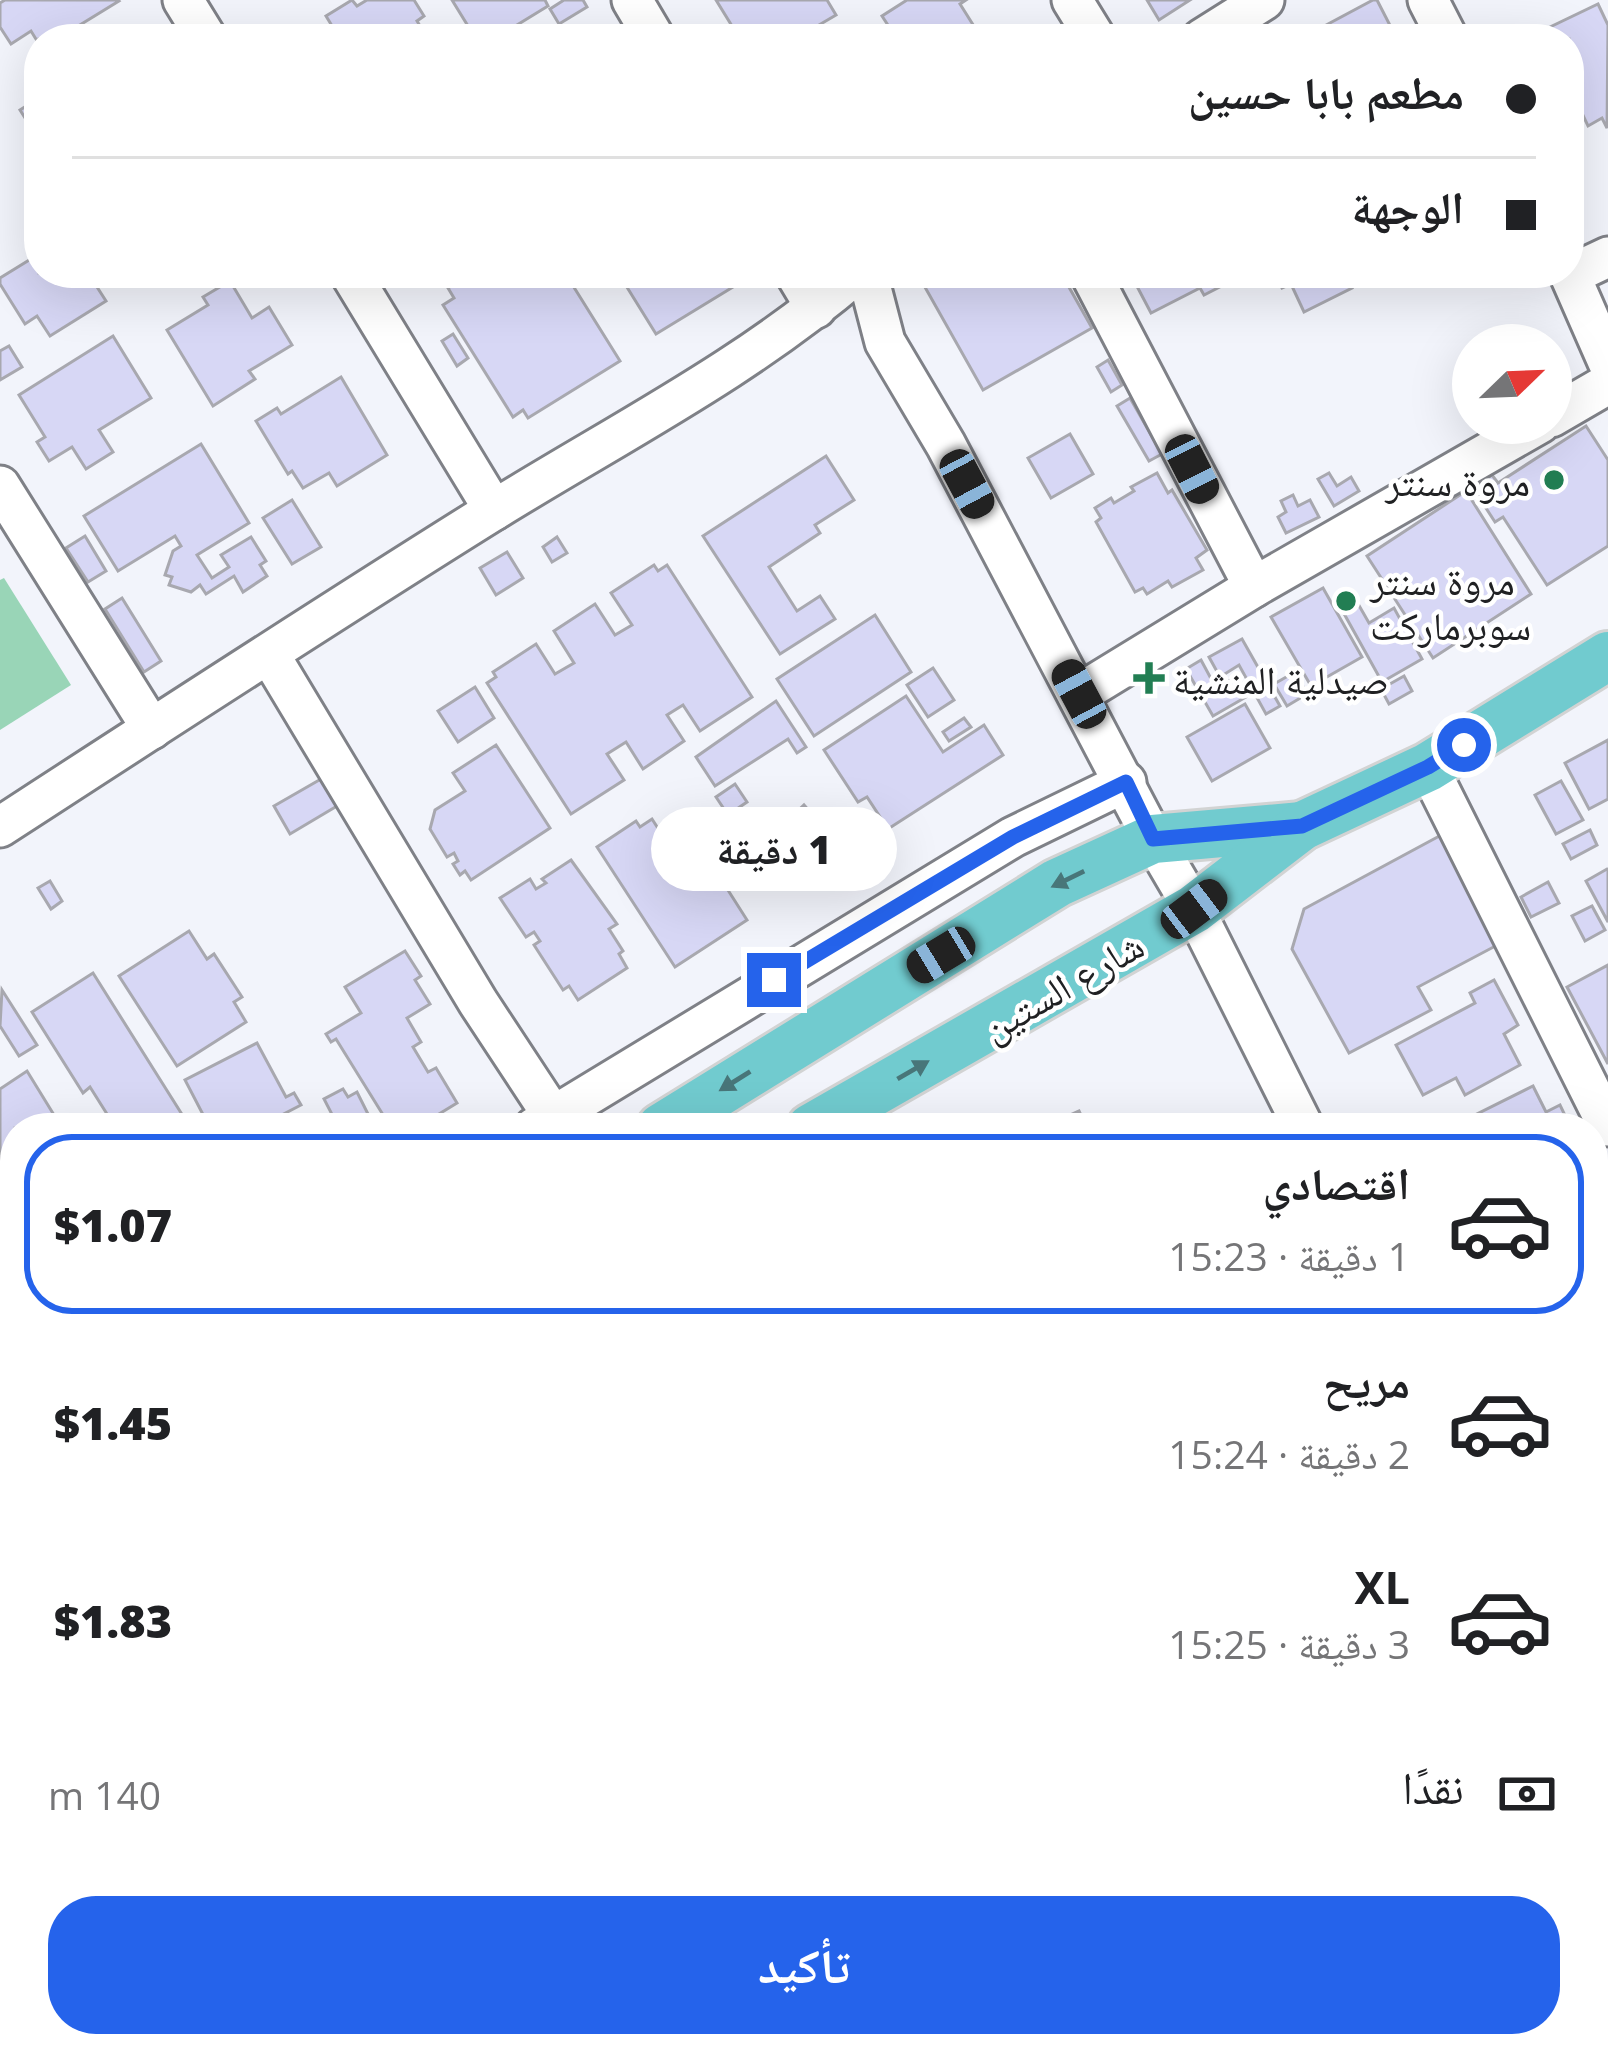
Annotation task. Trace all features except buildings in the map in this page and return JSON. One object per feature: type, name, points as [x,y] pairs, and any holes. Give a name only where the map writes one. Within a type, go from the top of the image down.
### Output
[{"type":"main road","name":"شارع الستين","points":[[837,1113],[1194,909],[1302,826],[1428,767],[1608,656]]},
{"type":"main road","name":"شارع الستين","points":[[685,1113],[1058,884],[1153,839],[1302,826]]},
{"type":"street","points":[[1226,24],[1264,0]]},
{"type":"street","points":[[359,288],[494,510]]},
{"type":"street","points":[[804,288],[816,308]]},
{"type":"street","points":[[0,827],[494,510],[728,369],[839,288]]},
{"type":"street","points":[[871,288],[885,342],[946,445],[1194,909],[1296,1113]]},
{"type":"street","points":[[1098,288],[1254,586]]},
{"type":"street","points":[[1575,288],[1608,362]]},
{"type":"street","points":[[1572,405],[1608,384]]},
{"type":"street","points":[[1079,694],[1254,586],[1503,444]]},
{"type":"street","points":[[0,486],[152,729]]},
{"type":"street","points":[[269,654],[478,1001],[538,1113]]},
{"type":"street","points":[[1428,767],[1601,1113]]},
{"type":"street","points":[[558,1113],[1013,837],[1126,782]]},
{"type":"green space","points":[[4,578],[71,685],[0,730],[0,580]]},
{"type":"place","name":"مروة سنتر","points":[[1554,480]]},
{"type":"place","name":"مروة سنتر سوبرماركت","points":[[1346,601]]},
{"type":"place","name":"صيدلية المنشية","points":[[1149,678]]},
{"type":"route","points":[[774,980],[1013,837],[1126,782],[1153,839],[1302,826],[1464,745]]}]
